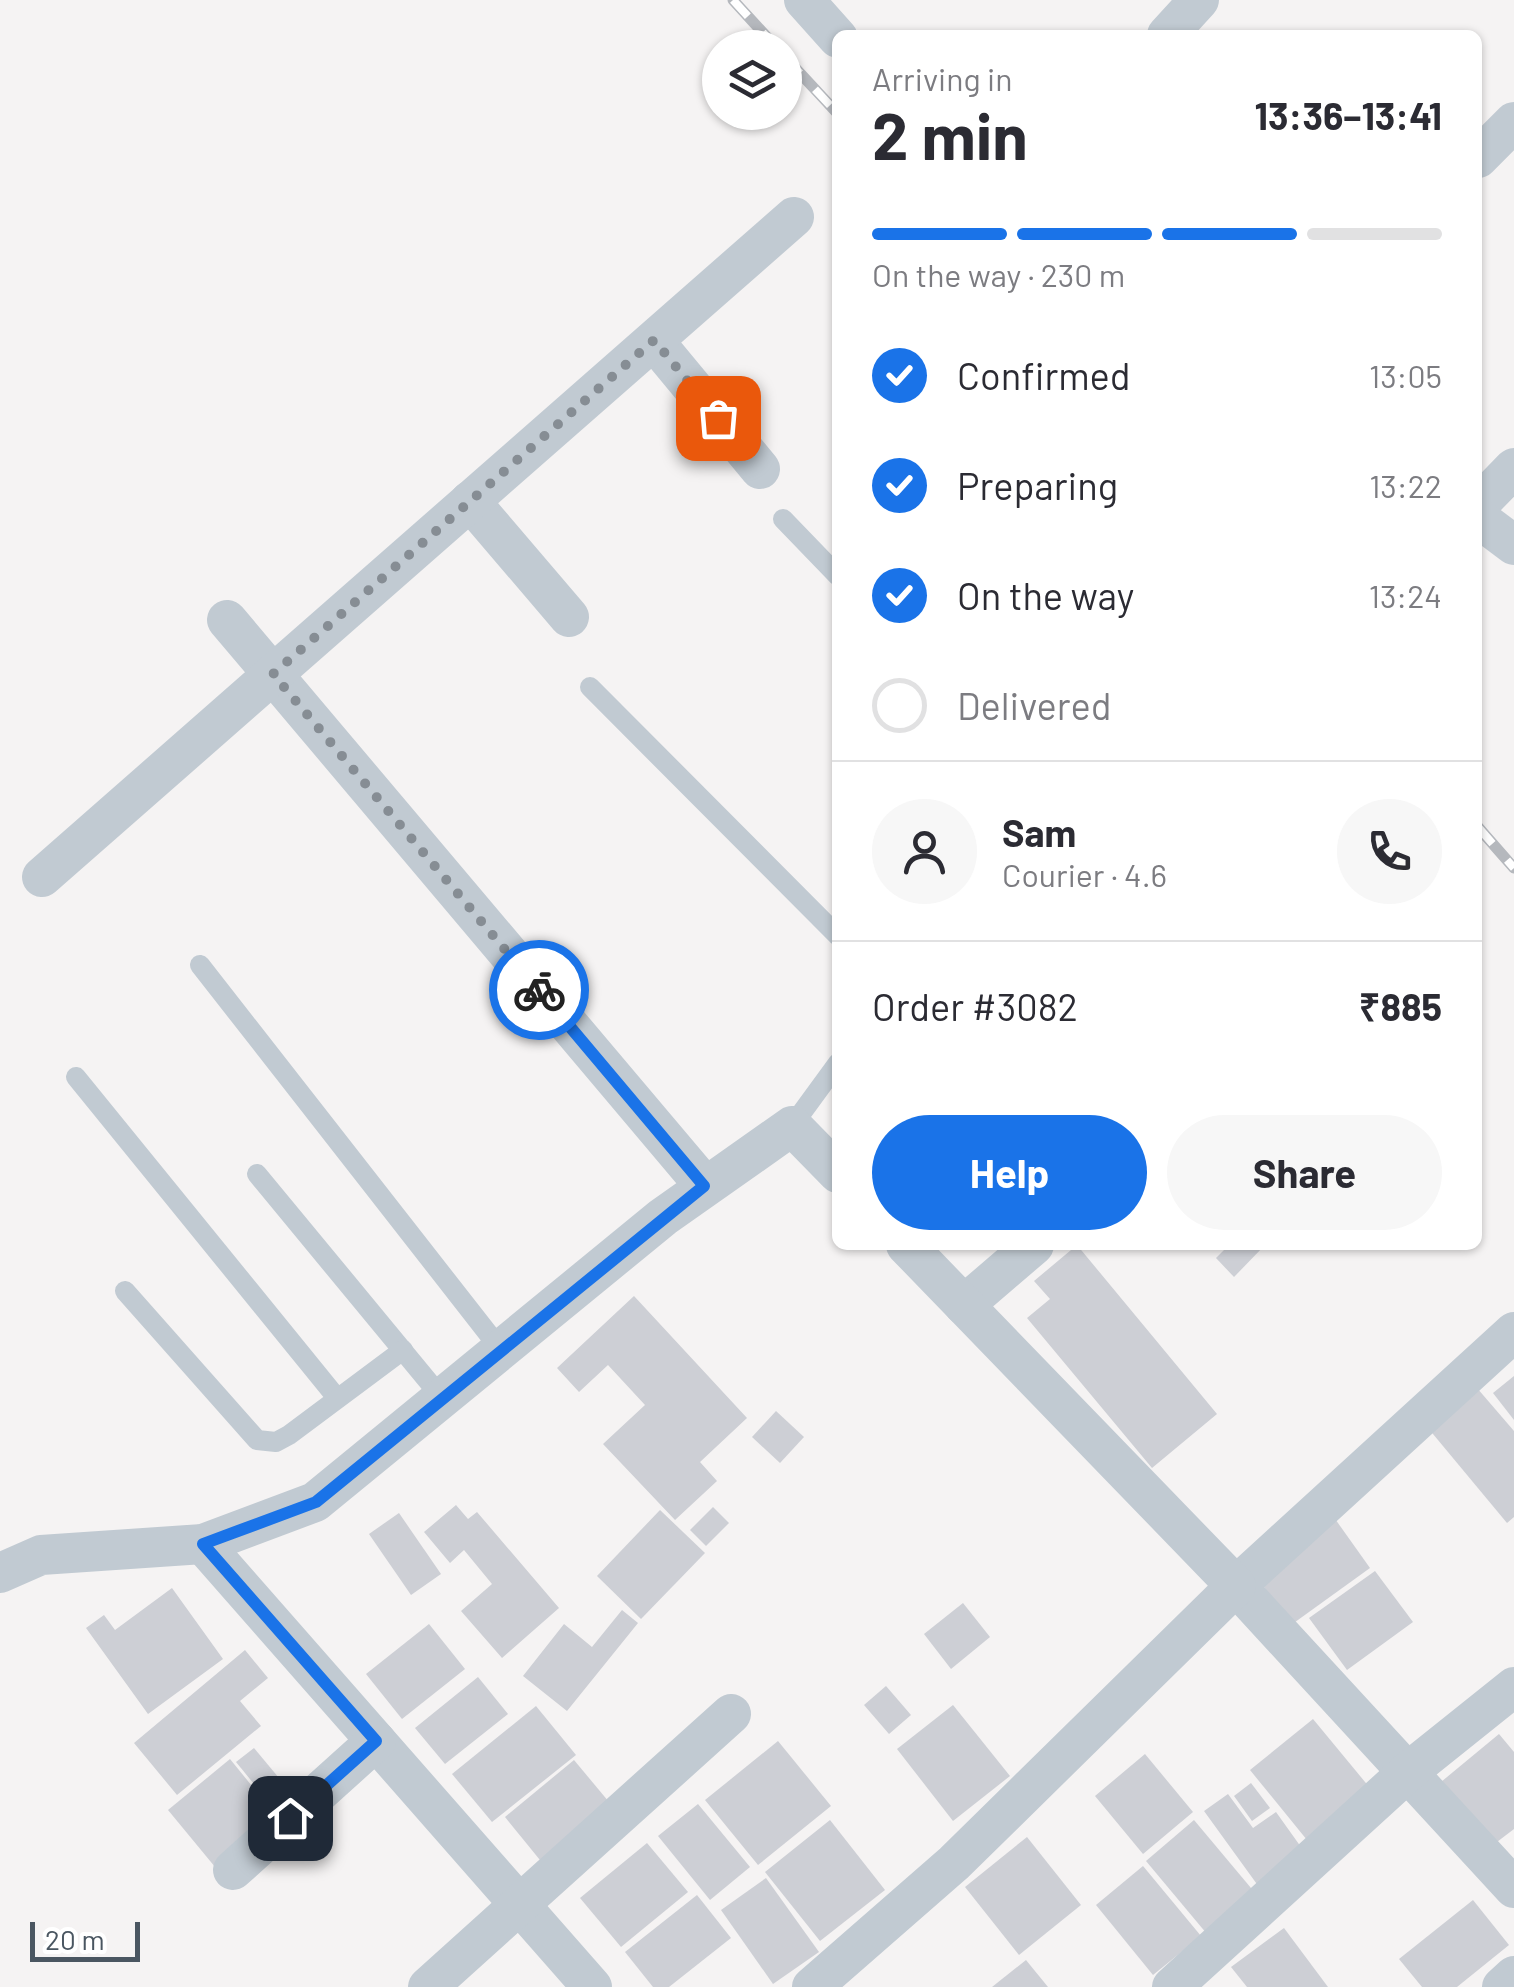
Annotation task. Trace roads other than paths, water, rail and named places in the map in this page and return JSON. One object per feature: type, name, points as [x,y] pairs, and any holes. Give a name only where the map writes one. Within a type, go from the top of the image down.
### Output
[{"type":"street","points":[[804,0],[832,31]]},
{"type":"street","points":[[1171,30],[1198,0]]},
{"type":"street","points":[[1482,154],[1514,122]]},
{"type":"street","points":[[42,876],[794,217]]},
{"type":"street","points":[[654,340],[760,469]]},
{"type":"street","points":[[1482,502],[1514,468]]},
{"type":"street","points":[[470,501],[569,618]]},
{"type":"street","points":[[1482,521],[1514,544]]},
{"type":"street","points":[[228,620],[704,1186]]},
{"type":"street","points":[[0,1573],[41,1555],[203,1544],[316,1502],[704,1186],[792,1126],[832,1167]]},
{"type":"street","points":[[911,1250],[1236,1586],[1514,1888]]},
{"type":"street","points":[[964,1305],[1028,1250]]},
{"type":"street","points":[[812,1987],[954,1863],[1236,1586],[1514,1332]]},
{"type":"street","points":[[203,1544],[592,1987]]},
{"type":"street","points":[[1172,1987],[1409,1771],[1514,1688]]},
{"type":"street","points":[[428,1987],[731,1714]]},
{"type":"street","points":[[233,1870],[376,1741]]},
{"type":"street","points":[[1502,1987],[1514,1976]]},
{"type":"lane","points":[[783,519],[832,570]]},
{"type":"lane","points":[[590,687],[832,930]]},
{"type":"lane","points":[[200,965],[501,1350]]},
{"type":"lane","points":[[792,1126],[832,1071]]},
{"type":"lane","points":[[76,1077],[337,1398]]},
{"type":"lane","points":[[257,1174],[442,1398]]},
{"type":"lane","points":[[125,1291],[257,1440],[276,1442],[402,1350]]},
{"type":"railway","points":[[733,0],[760,30]]},
{"type":"railway","points":[[802,75],[832,108]]},
{"type":"railway","points":[[1482,832],[1514,868]]}]
